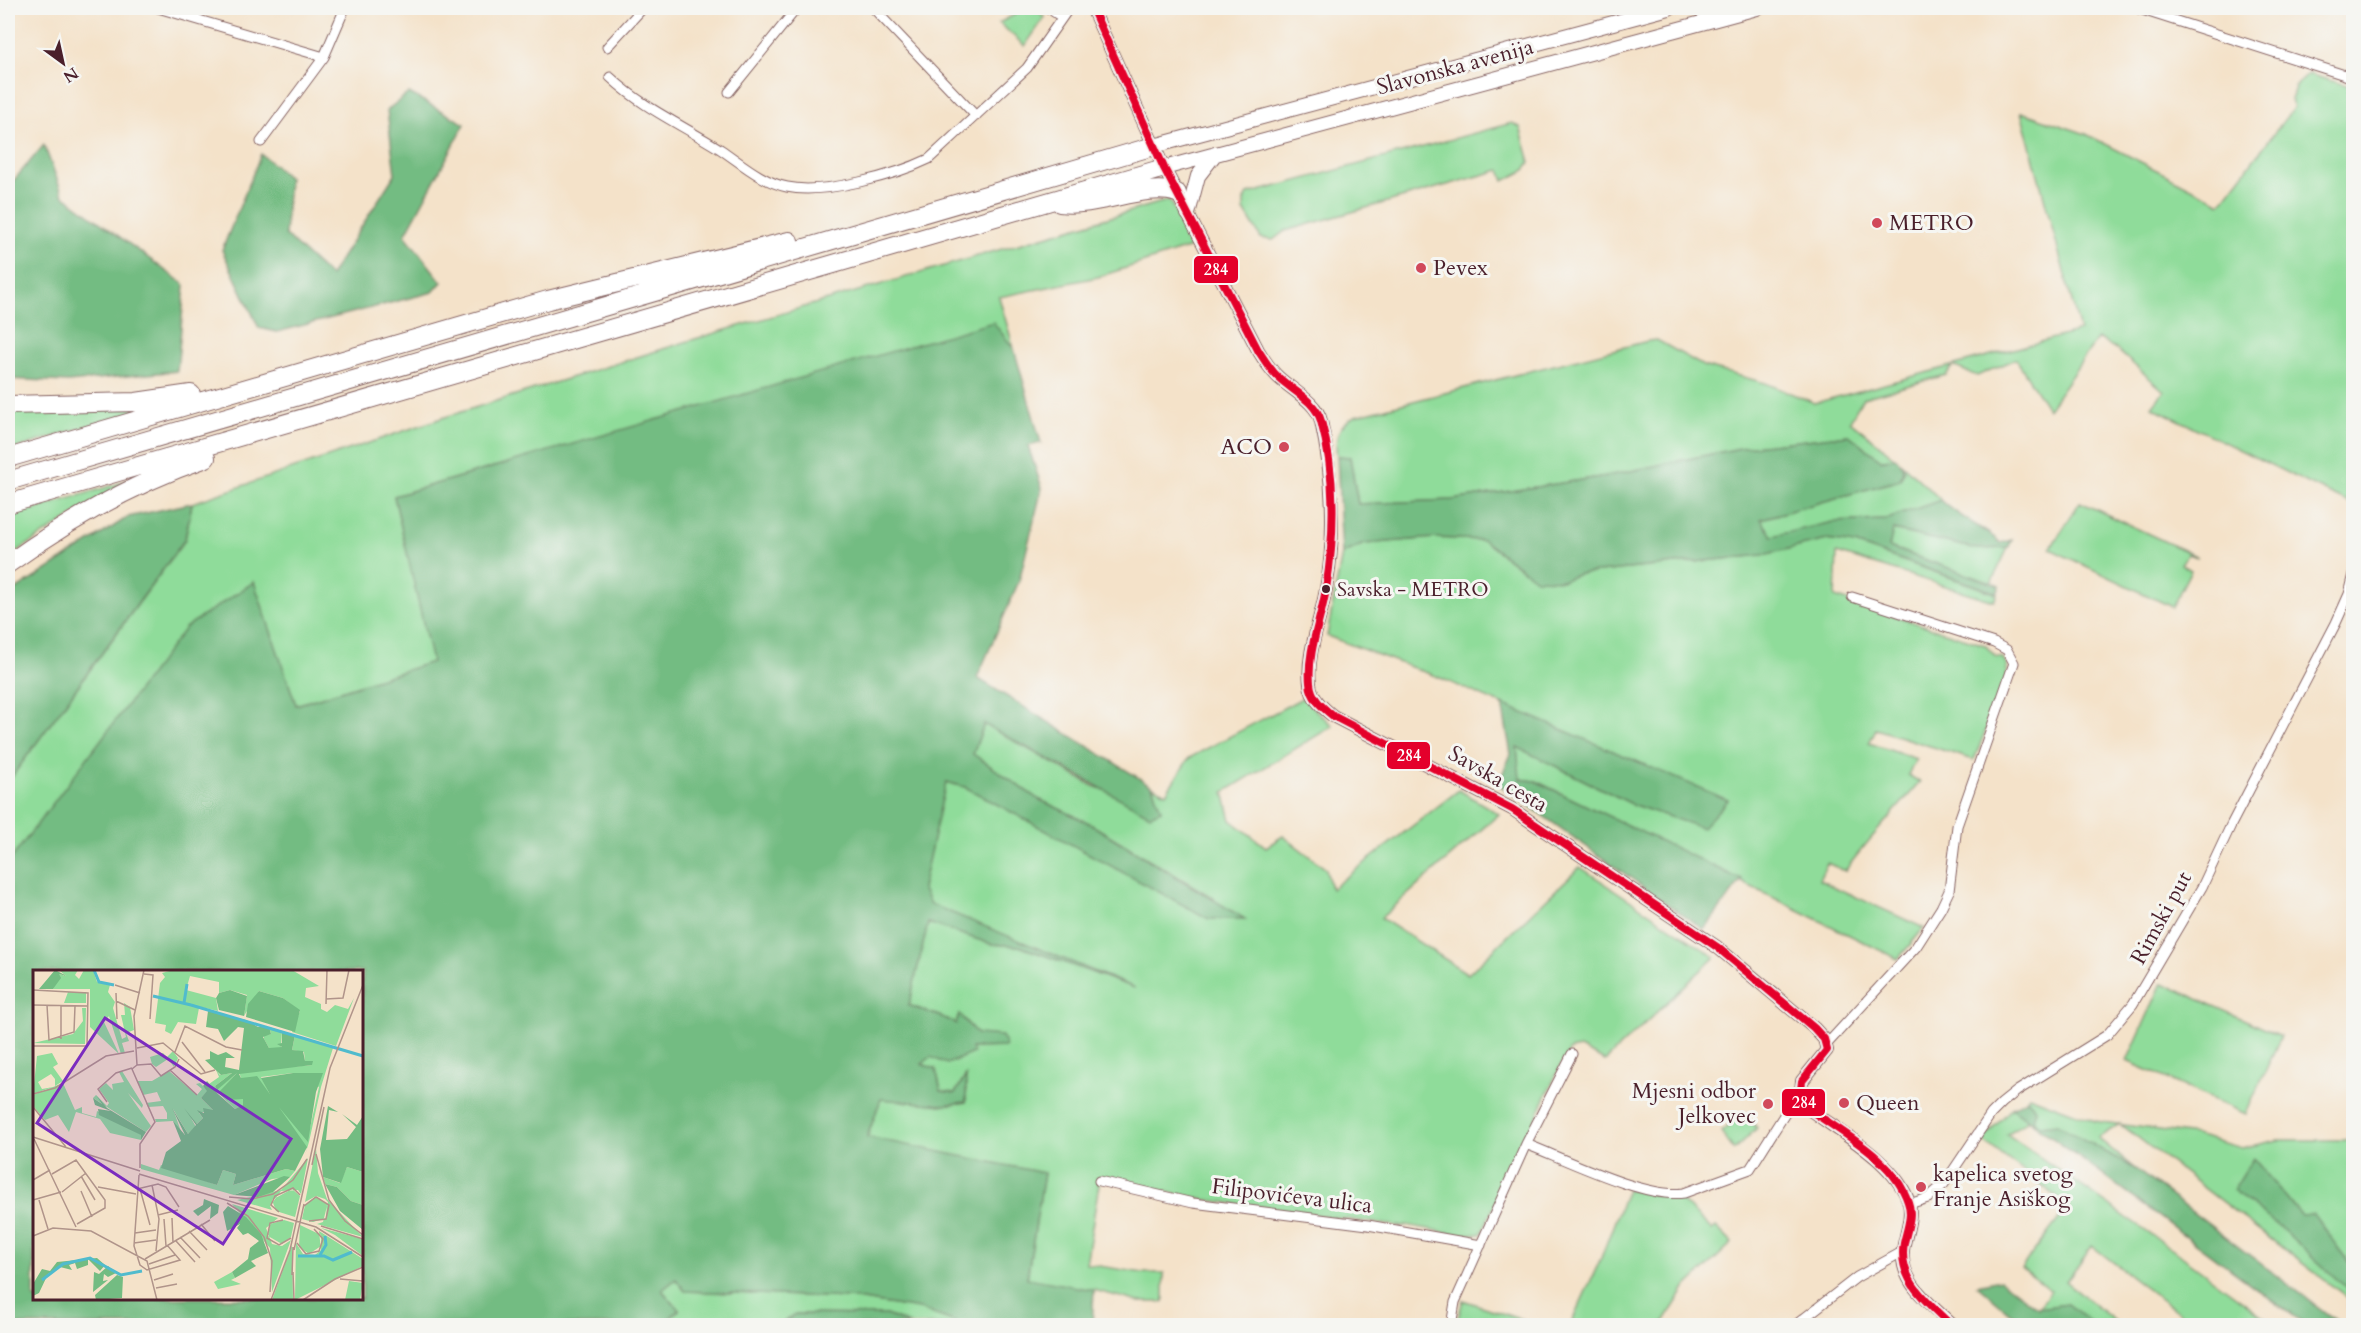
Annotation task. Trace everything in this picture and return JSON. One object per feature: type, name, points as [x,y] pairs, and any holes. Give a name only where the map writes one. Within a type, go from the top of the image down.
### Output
[{"type":"highway","points":[[8,481],[1154,146]]},
{"type":"highway","points":[[8,504],[1164,168]]},
{"type":"highway","points":[[1047,201],[1086,204],[1155,189],[1177,193]]},
{"type":"highway","points":[[8,458],[548,300],[796,239],[823,242]]},
{"type":"highway","points":[[8,405],[136,402],[218,387],[252,386]]},
{"type":"highway","points":[[8,564],[49,534],[103,503],[170,471],[288,432],[303,418]]},
{"type":"main road","name":"Slavonska avenija","points":[[1154,146],[1669,8]]},
{"type":"main road","name":"Slavonska avenija","points":[[1164,168],[1757,8]]},
{"type":"main road","points":[[1188,214],[1198,176],[1215,154]]},
{"type":"street","points":[[158,8],[324,57]]},
{"type":"street","points":[[261,142],[324,57],[345,8]]},
{"type":"street","points":[[607,46],[643,8]]},
{"type":"street","points":[[729,92],[797,8]]},
{"type":"street","points":[[873,8],[976,116]]},
{"type":"street","points":[[1048,8],[1060,16]]},
{"type":"street","points":[[610,77],[635,99],[660,112],[675,125],[720,149],[766,180],[789,188],[843,184],[914,166],[929,159],[1026,68],[1048,40],[1060,16],[1069,8]]},
{"type":"street","name":"Savska cesta","points":[[1092,8],[1164,168],[1268,367],[1315,409],[1320,418],[1327,459],[1332,522],[1330,564],[1310,662],[1310,685],[1318,702],[1333,716],[1512,809],[1698,934],[1814,1028],[1826,1045]]},
{"type":"street","points":[[2136,8],[2354,78]]},
{"type":"street","name":"Rimski put","points":[[1909,1204],[1928,1198],[1944,1184],[1991,1114],[2002,1103],[2017,1091],[2108,1035],[2133,1004],[2202,887],[2231,825],[2336,623],[2349,594],[2354,574]]},
{"type":"street","points":[[1526,1144],[1629,1183],[1666,1194],[1684,1194],[1750,1168],[1786,1112],[1800,1098],[1802,1081],[1825,1056],[1826,1045],[1916,947],[1941,908],[1948,891],[1957,826],[2014,663],[2007,651],[1994,643],[1852,597]]},
{"type":"street","points":[[1451,1326],[1455,1302],[1526,1144],[1572,1053]]},
{"type":"street","points":[[1800,1098],[1809,1110],[1880,1162],[1899,1182],[1909,1204],[1909,1222],[1902,1252],[1905,1275],[1914,1288],[1953,1326]]},
{"type":"street","name":"Filipovićeva ulica","points":[[1099,1181],[1193,1203],[1368,1225],[1481,1245]]},
{"type":"street","points":[[1794,1326],[1857,1277],[1902,1252]]},
{"type":"green space","points":[[1021,8],[1034,8],[1045,17],[1025,46],[999,23],[1018,13]]},
{"type":"green space","points":[[2308,74],[2353,87],[2353,505],[2152,407],[2164,391],[2116,349],[2098,338],[2048,409],[2016,359],[1977,376],[1953,366],[1946,375],[1863,398],[1850,421],[1896,458],[1881,460],[1849,435],[1745,447],[1607,476],[1452,500],[1358,504],[1350,457],[1337,456],[1338,432],[1355,416],[1648,341],[1657,340],[1703,366],[1765,383],[1815,403],[2080,331],[2021,112],[2086,134],[2221,203],[2294,107],[2291,100],[2296,85]]},
{"type":"green space","points":[[409,93],[465,124],[405,235],[442,282],[433,292],[277,332],[259,328],[222,250],[261,154],[289,178],[285,235],[330,276],[395,174],[387,110]]},
{"type":"green space","points":[[1512,123],[1520,127],[1530,162],[1525,170],[1504,181],[1500,170],[1285,231],[1273,240],[1261,238],[1244,210],[1244,200],[1248,194]]},
{"type":"green space","points":[[44,145],[63,195],[185,285],[177,371],[68,382],[8,379],[8,187]]},
{"type":"green space","points":[[1169,200],[1194,246],[1098,277],[999,297],[1014,349],[993,323],[394,496],[433,662],[296,705],[253,582],[8,863],[8,782],[185,540],[192,503],[445,417],[695,339]]},
{"type":"green space","points":[[993,322],[1014,349],[1041,443],[1028,446],[1042,488],[1019,581],[977,678],[1152,786],[1161,810],[1150,815],[984,724],[973,754],[1038,799],[1087,822],[1245,919],[1209,919],[965,787],[946,782],[922,888],[930,904],[1135,988],[1019,946],[991,944],[928,923],[909,1005],[956,1024],[959,1014],[977,1034],[1002,1036],[1006,1047],[971,1048],[973,1053],[947,1064],[931,1057],[922,1064],[936,1069],[941,1091],[955,1093],[966,1076],[966,1102],[942,1105],[881,1099],[867,1137],[1044,1173],[1027,1278],[1094,1290],[1092,1325],[963,1325],[920,1309],[850,1298],[685,1291],[676,1279],[662,1290],[679,1310],[662,1325],[8,1325],[8,863],[186,627],[254,582],[296,705],[432,662],[394,496]]},
{"type":"green space","points":[[153,406],[8,451],[8,411]]},
{"type":"green space","points":[[1849,435],[1881,460],[1896,458],[1902,468],[1900,480],[1761,519],[1772,536],[1833,522],[1885,520],[1941,500],[2001,543],[2012,540],[2008,548],[1977,549],[1893,530],[1889,547],[2000,586],[1997,593],[1855,544],[1827,540],[1762,555],[1579,574],[1564,580],[1536,579],[1483,540],[1434,538],[1364,544],[1342,554],[1337,456],[1350,457],[1358,504],[1452,500],[1607,476],[1745,447]]},
{"type":"green space","points":[[1902,464],[1941,500],[1885,520],[1833,522],[1772,537],[1761,519],[1900,480],[1904,471]]},
{"type":"green space","points":[[130,480],[8,557],[8,517]]},
{"type":"green space","points":[[2080,502],[2198,557],[2187,554],[2181,564],[2191,570],[2172,607],[2050,549]]},
{"type":"green space","points":[[192,503],[185,539],[8,782],[8,595],[128,517]]},
{"type":"green space","points":[[1892,530],[1977,549],[2008,548],[1991,583],[1889,547]]},
{"type":"green space","points":[[1434,538],[1483,540],[1524,571],[1563,580],[1579,574],[1762,555],[1827,540],[1855,544],[1997,594],[1994,601],[1837,553],[1835,597],[1985,645],[1996,657],[2002,657],[2007,666],[2006,679],[1974,760],[1876,729],[1869,743],[1916,759],[1908,775],[1920,782],[1845,871],[1827,863],[1819,880],[1924,928],[1898,959],[1536,781],[1519,779],[1517,747],[1634,805],[1701,827],[1727,801],[1438,677],[1327,636],[1342,554],[1364,544]]},
{"type":"green space","points":[[1306,696],[1314,709],[1333,726],[1224,792],[1231,820],[1266,847],[1283,836],[1326,869],[1331,889],[1459,790],[1499,814],[1381,918],[1468,974],[1580,867],[1715,957],[1605,1061],[1580,1048],[1570,1050],[1481,1234],[1456,1234],[1406,1225],[1404,1227],[1200,1199],[1100,1178],[1086,1264],[1143,1273],[1164,1273],[1164,1302],[1139,1302],[1094,1290],[1027,1279],[1044,1173],[867,1138],[881,1098],[942,1105],[966,1102],[965,1077],[955,1093],[941,1091],[936,1069],[921,1064],[931,1057],[973,1053],[970,1048],[1006,1047],[977,1034],[959,1014],[956,1024],[909,1005],[928,922],[991,944],[1019,946],[1118,982],[930,904],[922,888],[945,782],[965,787],[1215,899],[1087,822],[1038,799],[973,754],[984,724],[1093,786],[1161,810],[1152,786],[1166,793],[1189,758]]},
{"type":"green space","points":[[1502,704],[1728,800],[1702,828],[1634,805],[1517,747],[1520,779],[1535,781],[1742,880],[1706,927],[1703,929],[1498,784],[1511,754]]},
{"type":"green space","points":[[2162,983],[2281,1036],[2246,1114],[2127,1061]]},
{"type":"green space","points":[[2029,1096],[2095,1121],[2119,1124],[2098,1138],[2135,1169],[2057,1125],[2041,1126],[2033,1120],[2036,1109],[2027,1099]]},
{"type":"green space","points":[[2027,1099],[2036,1109],[2033,1121],[2041,1126],[2057,1124],[2135,1169],[2342,1325],[2306,1325],[2012,1108]]},
{"type":"green space","points":[[2012,1108],[2029,1120],[2007,1134],[2180,1255],[2275,1325],[2192,1325],[2092,1246],[2066,1282],[2120,1325],[2090,1325],[2092,1324],[2068,1304],[2038,1308],[2051,1291],[2021,1268],[2069,1206],[1982,1140]]},
{"type":"green space","points":[[1744,1113],[1757,1128],[1734,1150],[1721,1132]]},
{"type":"green space","points":[[2121,1125],[2195,1135],[2242,1148],[2278,1140],[2353,1140],[2353,1325],[2350,1325],[2348,1298]]},
{"type":"green space","points":[[2253,1158],[2301,1215],[2313,1214],[2353,1268],[2353,1325],[2351,1292],[2282,1229],[2233,1190]]},
{"type":"green space","points":[[1627,1189],[1681,1200],[1712,1230],[1716,1227],[1732,1243],[1686,1287],[1662,1325],[1570,1326],[1601,1258]]},
{"type":"green space","points":[[676,1279],[685,1291],[850,1298],[920,1309],[963,1325],[911,1325],[886,1315],[795,1314],[780,1325],[662,1325],[679,1310],[662,1290]]},
{"type":"green space","points":[[2000,1280],[2038,1308],[2068,1304],[2093,1324],[2025,1325],[1977,1285]]},
{"type":"green space","points":[[1463,1300],[1537,1325],[1456,1325]]},
{"type":"green space","points":[[795,1314],[886,1315],[911,1325],[780,1325]]},
{"type":"transit line","name":"284","points":[[1092,8],[1164,168],[1258,350],[1277,376],[1314,407],[1321,421],[1332,483],[1332,526],[1326,589],[1311,659],[1310,683],[1315,698],[1333,716],[1512,809],[1717,947],[1814,1028],[1824,1039],[1827,1050],[1802,1081],[1800,1098],[1809,1109],[1852,1138],[1879,1160],[1901,1187],[1910,1212],[1904,1243],[1905,1268],[1916,1290],[1952,1326]]},
{"type":"place","name":"METRO","points":[[1877,223]]},
{"type":"place","name":"Pevex","points":[[1421,268]]},
{"type":"place","name":"ACO","points":[[1284,447]]},
{"type":"place","name":"Savska - METRO","points":[[1326,589]]},
{"type":"place","name":"Queen","points":[[1844,1103]]},
{"type":"place","name":"Mjesni odbor Jelkovec","points":[[1768,1104]]},
{"type":"place","name":"kapelica svetog Franje Asiškog","points":[[1921,1187]]}]
